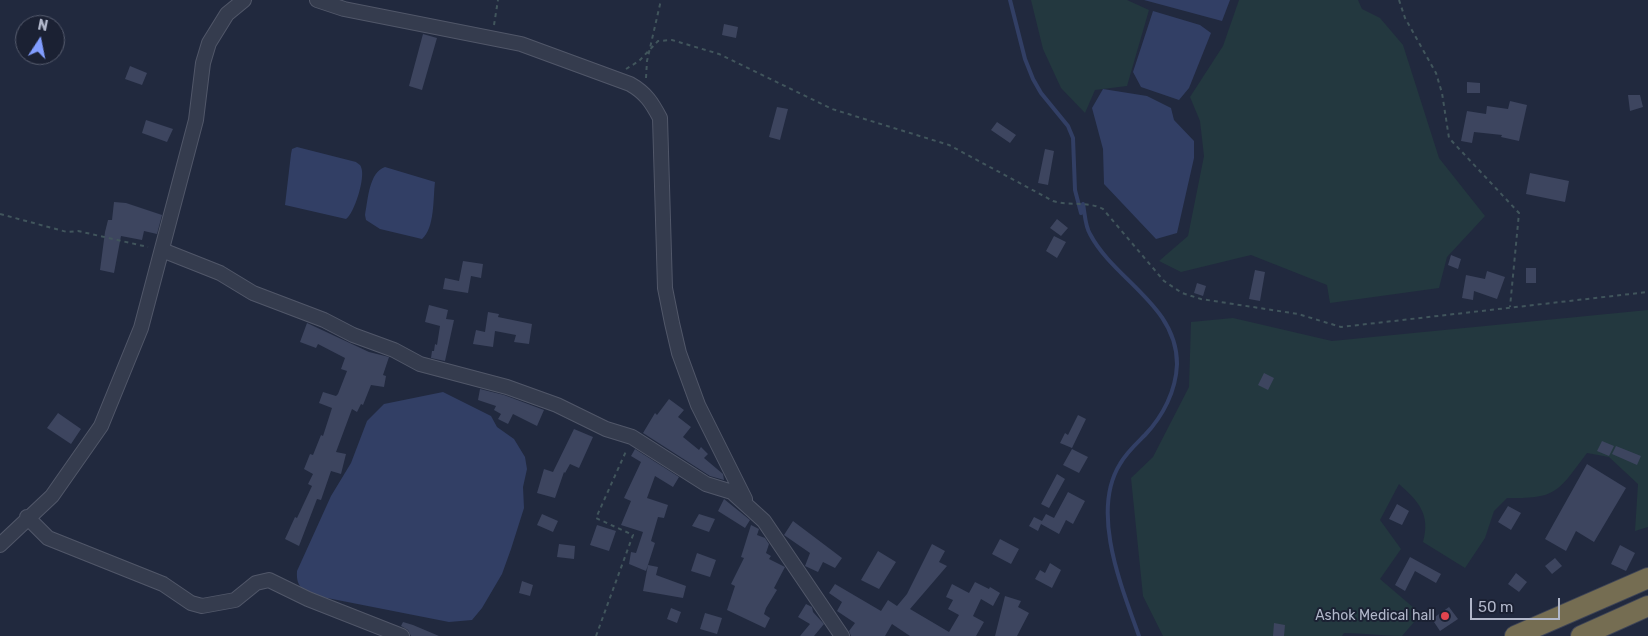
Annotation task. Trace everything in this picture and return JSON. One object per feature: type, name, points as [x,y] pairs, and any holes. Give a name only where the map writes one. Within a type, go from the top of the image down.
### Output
[{"type":"highway","points":[[1514,636],[1648,578]]},
{"type":"highway","points":[[1580,636],[1648,606]]},
{"type":"street","points":[[0,544],[52,496],[101,426],[141,328],[196,120],[203,63],[209,43],[227,14],[244,0]]},
{"type":"street","points":[[316,0],[344,9],[502,40],[546,52],[630,84],[644,92],[650,99],[660,118],[665,288],[679,353],[698,405],[747,504]]},
{"type":"street","points":[[162,250],[220,273],[253,293],[324,320],[420,364],[507,388],[557,405],[606,429],[632,437],[706,484],[732,492],[764,520],[842,636]]},
{"type":"street","points":[[27,518],[48,538],[164,584],[191,604],[202,606],[235,600],[256,583],[269,580],[308,599],[402,636]]},
{"type":"path","points":[[498,0],[494,28],[502,40]]},
{"type":"path","points":[[650,99],[646,79],[647,61],[661,0]]},
{"type":"path","points":[[1399,0],[1405,18],[1436,73],[1442,94],[1449,138],[1519,213],[1510,307]]},
{"type":"path","points":[[622,70],[639,61],[658,41],[672,40],[719,54],[832,109],[949,144],[1053,201],[1064,204],[1098,206],[1103,209],[1164,280],[1173,288],[1192,296],[1281,311],[1342,327],[1648,292]]},
{"type":"path","points":[[0,214],[67,232],[78,231],[162,250]]},
{"type":"path","points":[[596,636],[633,535],[596,518],[632,437]]},
{"type":"shaded area","points":[[1031,0],[1127,0],[1149,10],[1127,86],[1095,90],[1085,113],[1061,88],[1043,49]]},
{"type":"shaded area","points":[[1239,0],[1358,0],[1362,9],[1380,18],[1403,45],[1439,158],[1485,216],[1447,257],[1439,288],[1330,303],[1327,285],[1251,255],[1181,272],[1159,261],[1188,236],[1204,156],[1200,121],[1190,97],[1223,46]]},
{"type":"shaded area","points":[[1648,310],[1648,527],[1635,531],[1638,484],[1609,457],[1587,453],[1555,490],[1537,497],[1507,498],[1494,511],[1485,538],[1465,568],[1423,542],[1425,532],[1424,516],[1417,502],[1399,484],[1380,520],[1401,549],[1380,579],[1421,614],[1402,636],[1344,633],[1342,636],[1163,636],[1143,596],[1131,478],[1153,457],[1189,387],[1191,322],[1233,318],[1332,341]]},
{"type":"water","points":[[1144,0],[1230,0],[1222,21]]},
{"type":"water","points":[[1153,11],[1200,25],[1211,33],[1189,88],[1179,100],[1141,87],[1133,72]]},
{"type":"water","points":[[1103,89],[1147,96],[1171,108],[1174,120],[1194,141],[1194,158],[1177,233],[1156,239],[1104,184],[1103,149],[1092,108]]},
{"type":"water","points":[[297,147],[356,162],[360,166],[362,179],[358,195],[346,219],[285,205],[292,149]]},
{"type":"water","points":[[385,167],[435,182],[431,220],[429,228],[422,239],[380,229],[366,220],[368,195],[372,180]]},
{"type":"water","points":[[443,392],[491,416],[497,427],[514,439],[525,457],[527,469],[523,487],[524,508],[502,574],[482,608],[472,620],[449,622],[317,596],[301,588],[297,571],[331,496],[351,463],[367,421],[384,404]]},
{"type":"building","points":[[724,24],[738,27],[736,38],[722,35]]},
{"type":"building","points":[[423,34],[437,38],[422,90],[409,86]]},
{"type":"building","points":[[130,66],[147,73],[142,85],[125,79]]},
{"type":"building","points":[[1467,82],[1480,83],[1480,93],[1467,93]]},
{"type":"building","points":[[1628,95],[1640,95],[1643,107],[1630,111]]},
{"type":"building","points":[[1510,101],[1527,105],[1519,141],[1501,137],[1502,135],[1474,132],[1472,143],[1461,141],[1467,111],[1486,114],[1487,106],[1508,109]]},
{"type":"building","points":[[777,107],[788,109],[780,140],[769,137]]},
{"type":"building","points":[[146,120],[173,129],[167,142],[142,133]]},
{"type":"building","points":[[997,122],[1016,135],[1010,143],[991,130]]},
{"type":"building","points":[[1045,149],[1054,151],[1048,185],[1038,183]]},
{"type":"building","points":[[1530,173],[1569,181],[1565,202],[1526,194]]},
{"type":"building","points":[[114,202],[126,203],[162,215],[157,234],[144,231],[142,240],[121,236],[114,273],[100,270],[105,232],[108,220],[112,220]]},
{"type":"building","points":[[1057,219],[1068,228],[1061,236],[1050,228]]},
{"type":"building","points":[[1054,236],[1066,242],[1057,258],[1046,251]]},
{"type":"building","points":[[1451,255],[1461,259],[1458,269],[1448,265]]},
{"type":"building","points":[[463,261],[483,264],[481,278],[471,276],[468,293],[443,289],[445,278],[459,281]]},
{"type":"building","points":[[1526,268],[1536,268],[1536,283],[1526,283]]},
{"type":"building","points":[[1255,270],[1265,272],[1260,301],[1249,299]]},
{"type":"building","points":[[1487,271],[1505,277],[1497,299],[1474,291],[1473,300],[1462,298],[1466,275],[1485,279]]},
{"type":"building","points":[[1197,283],[1206,286],[1203,296],[1194,293]]},
{"type":"building","points":[[429,305],[448,310],[446,319],[454,320],[445,361],[431,358],[435,344],[437,345],[440,326],[425,322]]},
{"type":"building","points":[[488,312],[499,314],[498,317],[532,324],[529,344],[514,342],[516,335],[495,331],[493,347],[473,344],[476,330],[485,332]]},
{"type":"building","points":[[307,323],[369,352],[389,357],[383,375],[386,376],[384,387],[371,385],[363,405],[361,404],[357,412],[352,409],[336,452],[346,454],[341,474],[331,471],[321,500],[317,499],[299,546],[285,539],[312,486],[308,484],[313,474],[304,469],[310,454],[313,455],[321,435],[323,436],[332,408],[319,403],[323,392],[336,396],[338,394],[347,371],[341,369],[345,358],[318,344],[316,348],[300,342]]},
{"type":"building","points":[[1264,373],[1274,378],[1268,390],[1258,385]]},
{"type":"building","points":[[480,389],[504,395],[544,410],[537,426],[513,414],[508,424],[498,419],[501,414],[494,410],[496,406],[478,400]]},
{"type":"building","points":[[669,399],[684,410],[678,417],[691,427],[683,437],[699,450],[701,447],[708,454],[704,458],[723,474],[724,480],[710,476],[643,433],[655,413],[657,415]]},
{"type":"building","points":[[58,413],[81,429],[71,444],[47,428]]},
{"type":"building","points":[[1078,415],[1086,419],[1072,448],[1060,443],[1065,433],[1068,435]]},
{"type":"building","points":[[574,429],[593,437],[579,468],[570,464],[564,472],[555,498],[537,493],[544,469],[553,472]]},
{"type":"building","points":[[1602,441],[1614,446],[1609,456],[1597,451]]},
{"type":"building","points":[[1616,446],[1641,456],[1637,465],[1612,454]]},
{"type":"building","points":[[635,449],[679,477],[673,487],[655,476],[647,498],[668,505],[664,518],[658,517],[651,541],[655,543],[646,571],[629,564],[631,552],[636,553],[643,532],[621,525],[631,501],[624,498],[641,462],[631,456]]},
{"type":"building","points":[[1072,449],[1088,457],[1079,473],[1063,465]]},
{"type":"building","points":[[1587,464],[1626,488],[1594,542],[1576,531],[1566,551],[1545,539]]},
{"type":"building","points":[[1057,474],[1065,479],[1049,508],[1041,504]]},
{"type":"building","points":[[1068,492],[1085,501],[1073,524],[1066,520],[1059,534],[1041,524],[1038,531],[1029,526],[1034,517],[1042,521],[1046,514],[1054,518]]},
{"type":"building","points":[[724,499],[750,520],[745,528],[718,511]]},
{"type":"building","points":[[1397,504],[1409,511],[1402,525],[1389,519]]},
{"type":"building","points":[[1508,506],[1521,513],[1511,530],[1498,522]]},
{"type":"building","points":[[542,514],[558,521],[553,532],[537,525]]},
{"type":"building","points":[[699,514],[715,519],[709,532],[692,526]]},
{"type":"building","points":[[793,521],[842,558],[835,568],[823,562],[818,572],[805,566],[810,553],[784,535]]},
{"type":"building","points":[[597,525],[616,531],[609,551],[590,545]]},
{"type":"building","points":[[751,525],[759,529],[757,535],[765,538],[769,544],[766,553],[771,556],[769,559],[785,567],[774,588],[777,590],[764,614],[770,618],[765,628],[727,610],[735,586],[731,584],[744,558],[741,557]]},
{"type":"building","points":[[1000,539],[1019,549],[1011,564],[992,554]]},
{"type":"building","points":[[559,544],[575,546],[574,559],[557,557]]},
{"type":"building","points":[[932,544],[945,551],[939,562],[947,566],[910,609],[949,632],[959,615],[948,609],[953,600],[946,597],[952,584],[969,593],[975,582],[989,589],[990,587],[1000,593],[993,606],[981,599],[973,616],[984,622],[976,636],[910,636],[892,624],[885,636],[851,636],[849,631],[855,623],[837,611],[842,602],[829,593],[835,584],[881,611],[888,600],[897,606],[907,594]]},
{"type":"building","points":[[1620,545],[1635,553],[1626,571],[1611,564]]},
{"type":"building","points":[[878,551],[896,562],[879,589],[861,580]]},
{"type":"building","points":[[697,553],[716,560],[710,577],[691,571]]},
{"type":"building","points":[[1410,557],[1441,574],[1436,583],[1415,571],[1405,591],[1395,585]]},
{"type":"building","points":[[1555,558],[1562,566],[1552,574],[1545,566]]},
{"type":"building","points":[[1050,563],[1061,570],[1052,588],[1035,579],[1040,570],[1045,573]]},
{"type":"building","points":[[648,565],[658,567],[656,575],[686,586],[683,598],[643,591]]},
{"type":"building","points":[[1516,573],[1527,582],[1519,592],[1508,584]]},
{"type":"building","points":[[522,581],[533,585],[530,596],[519,593]]},
{"type":"building","points":[[1005,596],[1021,601],[1018,607],[1029,613],[1017,636],[995,636]]},
{"type":"building","points":[[806,604],[812,607],[813,612],[824,624],[814,636],[800,636],[810,624],[798,617]]},
{"type":"building","points":[[1449,607],[1458,619],[1440,631],[1432,619]]},
{"type":"building","points":[[671,608],[681,612],[677,623],[667,619]]},
{"type":"building","points":[[705,613],[722,618],[717,634],[700,629]]},
{"type":"building","points":[[403,622],[439,636],[411,636],[408,630],[401,626]]},
{"type":"building","points":[[1274,623],[1285,625],[1284,636],[1273,636]]},
{"type":"waterway","points":[[1010,0],[1025,59],[1033,79],[1041,93],[1068,126],[1073,138],[1075,190],[1081,213],[1083,204],[1088,231],[1114,265],[1156,309],[1167,325],[1174,343],[1177,364],[1171,393],[1163,411],[1152,428],[1128,452],[1120,464],[1112,483],[1108,504],[1108,527],[1112,550],[1139,636]]},
{"type":"place","name":"Ashok Medical hall","points":[[1445,616]]}]
